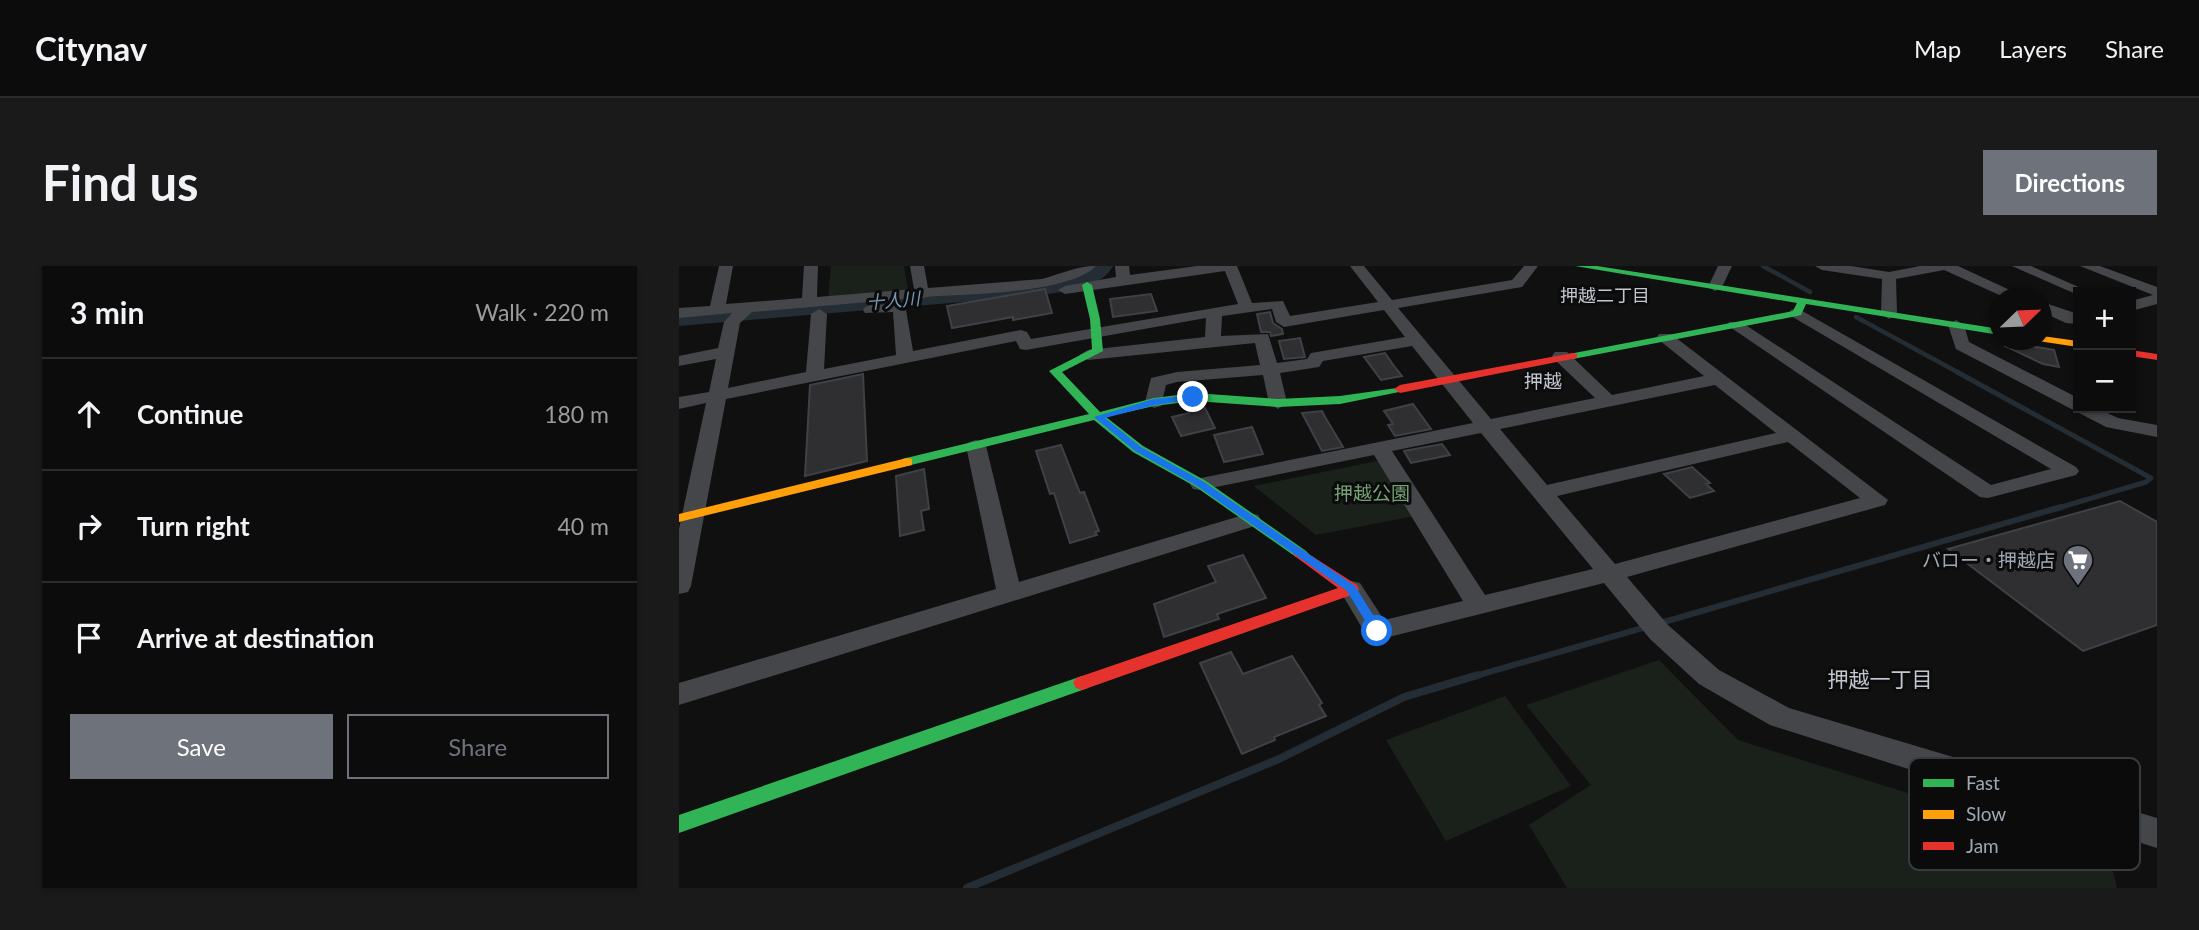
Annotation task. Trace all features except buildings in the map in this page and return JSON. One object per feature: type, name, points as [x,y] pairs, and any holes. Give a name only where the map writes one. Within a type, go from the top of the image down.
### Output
[{"type":"street","points":[[679,586],[687,516],[719,395],[725,352],[736,313],[726,266]]},
{"type":"street","points":[[811,266],[815,375]]},
{"type":"street","points":[[679,313],[814,309],[1013,290],[1065,278],[1089,266]]},
{"type":"street","points":[[1013,290],[1009,299],[1087,285],[1122,273],[1222,266],[1247,306]]},
{"type":"street","points":[[1357,266],[1446,378],[1653,625],[1709,677],[1780,717],[1913,758]]},
{"type":"street","points":[[679,403],[1021,335],[1026,345],[1247,306],[1278,304],[1284,322],[1517,284],[1531,266]]},
{"type":"street","points":[[1580,266],[1715,287],[1800,307],[1889,314],[1989,330]]},
{"type":"street","points":[[1715,287],[1725,266]]},
{"type":"street","points":[[1822,266],[1889,276],[1945,266],[1994,287]]},
{"type":"street","points":[[1868,266],[1889,276]]},
{"type":"street","points":[[2019,266],[2073,288]]},
{"type":"street","points":[[2087,266],[2157,292]]},
{"type":"street","points":[[905,358],[911,300],[922,267]]},
{"type":"street","points":[[1889,276],[1889,314]]},
{"type":"street","points":[[1087,285],[1098,351],[1055,371],[1098,417],[1138,449],[1201,484],[1351,589],[1377,631],[1611,572],[1877,500],[1665,337]]},
{"type":"street","points":[[2136,305],[2157,299]]},
{"type":"street","points":[[814,309],[911,300]]},
{"type":"street","points":[[687,516],[1154,402],[1193,397],[1278,403],[1341,400],[1735,325],[1800,307],[2069,471],[1988,492],[1735,325]]},
{"type":"street","points":[[2052,311],[2073,320]]},
{"type":"street","points":[[1213,341],[1214,312]]},
{"type":"street","points":[[679,326],[736,313]]},
{"type":"street","points":[[1956,325],[1962,345],[2073,402]]},
{"type":"street","points":[[1088,355],[1262,338],[1278,403]]},
{"type":"street","points":[[1154,402],[1157,382],[1177,377],[1313,363],[1317,357],[1415,340]]},
{"type":"street","points":[[2052,341],[2073,344]]},
{"type":"street","points":[[1166,348],[1177,377]]},
{"type":"street","points":[[679,360],[725,352]]},
{"type":"street","points":[[2136,354],[2157,357]]},
{"type":"street","points":[[1561,356],[1609,402]]},
{"type":"street","points":[[1201,484],[1718,379]]},
{"type":"street","points":[[2093,413],[2113,423],[2157,431]]},
{"type":"street","points":[[1544,492],[1791,435]]},
{"type":"street","points":[[976,446],[1009,593]]},
{"type":"street","points":[[1380,448],[1479,606]]},
{"type":"street","points":[[679,694],[1249,520]]},
{"type":"street","points":[[679,824],[1351,589]]},
{"type":"street","points":[[2140,828],[2157,833]]},
{"type":"green space","points":[[831,266],[904,266],[908,290],[828,298]]},
{"type":"green space","name":"押越公園","points":[[1387,459],[1420,515],[1316,535],[1254,486]]},
{"type":"green space","points":[[1659,660],[1738,740],[1909,793],[1909,870],[2112,870],[2117,888],[1567,888],[1529,825],[1591,785],[1526,705]]},
{"type":"green space","points":[[1505,696],[1571,786],[1446,841],[1386,740]]},
{"type":"waterway","name":"十人川","points":[[679,319],[1033,289],[1072,283],[1100,270],[1102,266]]},
{"type":"waterway","points":[[1763,266],[1810,292]]},
{"type":"waterway","points":[[1856,317],[1961,374]]},
{"type":"waterway","points":[[1957,372],[2151,478],[2146,482],[2055,509]]},
{"type":"waterway","points":[[1657,624],[2061,507]]},
{"type":"waterway","points":[[1472,677],[1646,627]]},
{"type":"waterway","points":[[967,888],[1279,759],[1404,697],[1478,675]]},
{"type":"traffic: fast","points":[[1580,266],[1989,330]]},
{"type":"traffic: fast","points":[[1087,285],[1095,319],[1098,351],[1055,371],[1098,417],[1138,449],[1201,484],[1301,554]]},
{"type":"traffic: fast","points":[[1573,356],[1797,313],[1803,301]]},
{"type":"traffic: fast","points":[[907,462],[1154,402],[1194,397],[1278,403],[1340,400],[1400,389]]},
{"type":"traffic: fast","points":[[679,824],[1082,683]]},
{"type":"traffic: slow","points":[[2052,340],[2073,343]]},
{"type":"traffic: slow","points":[[679,518],[907,462]]},
{"type":"traffic: jam","points":[[2136,354],[2157,357]]},
{"type":"traffic: jam","points":[[1400,389],[1573,356]]},
{"type":"traffic: jam","points":[[1082,683],[1351,589],[1301,554]]},
{"type":"place","name":"バロー・押越店","points":[[2078,587]]},
{"type":"district","name":"押越二丁目","points":[[1605,296]]},
{"type":"district","name":"押越","points":[[1543,381]]},
{"type":"district","name":"押越一丁目","points":[[1880,680]]},
{"type":"route","points":[[1193,397],[1154,402],[1098,417],[1138,449],[1201,484],[1351,589],[1377,631]]}]
